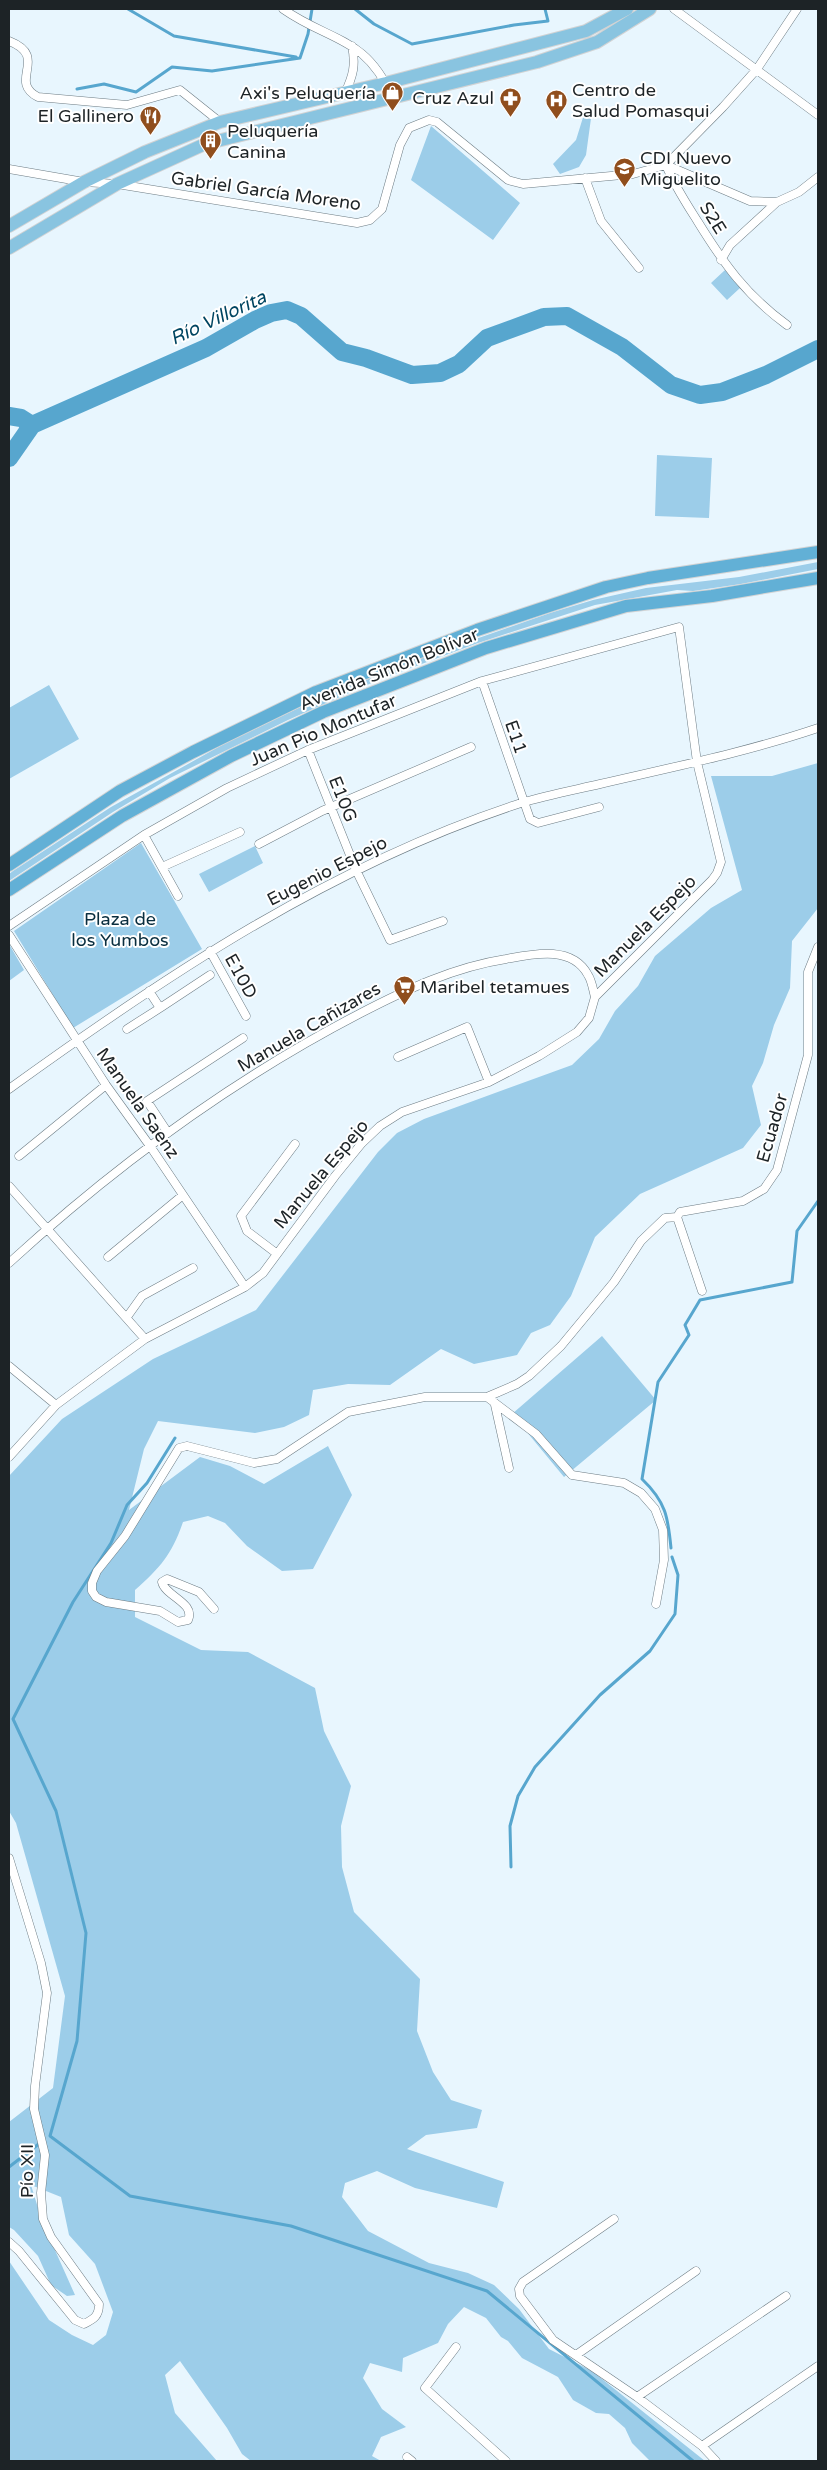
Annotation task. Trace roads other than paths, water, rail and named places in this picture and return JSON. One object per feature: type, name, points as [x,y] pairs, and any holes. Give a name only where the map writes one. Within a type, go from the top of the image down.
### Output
[{"type":"highway","name":"Avenida Simón Bolívar","points":[[9,865],[120,791],[316,692],[477,630],[606,587],[648,578],[818,552]]},
{"type":"highway","name":"Avenida Simón Bolívar","points":[[9,890],[122,816],[231,756],[323,712],[486,648],[626,606],[712,596],[818,578]]},
{"type":"main road","points":[[9,226],[82,182],[145,152],[220,122],[435,71],[586,31],[627,9]]},
{"type":"main road","points":[[9,248],[117,184],[205,144],[537,62],[597,42],[650,9]]},
{"type":"main road","points":[[478,60],[482,76]]},
{"type":"main road","points":[[435,71],[440,86]]},
{"type":"main road","points":[[82,182],[95,196]]},
{"type":"street","points":[[283,9],[352,46],[372,61],[386,83],[392,97]]},
{"type":"street","points":[[674,9],[818,115]]},
{"type":"street","points":[[777,202],[750,201],[666,165],[757,69],[797,9]]},
{"type":"street","points":[[9,41],[26,49],[28,54],[28,87],[32,94],[38,97],[121,105],[136,103],[155,95],[180,90],[220,122]]},
{"type":"street","points":[[345,93],[354,71],[355,62],[352,46]]},
{"type":"street","name":"Gabriel García Moreno","points":[[117,184],[357,223],[370,220],[382,209],[400,145],[409,128],[429,120],[437,122],[508,180],[523,184],[633,174],[666,165]]},
{"type":"street","name":"S2E","points":[[666,165],[682,197],[721,260],[763,308],[787,325]]},
{"type":"street","points":[[9,169],[82,182],[117,184]]},
{"type":"street","points":[[585,178],[601,221],[639,268]]},
{"type":"street","points":[[721,260],[730,245],[777,202],[799,192],[818,178]]},
{"type":"street","name":"Juan Pio Montufar","points":[[9,926],[144,835],[227,788],[308,750],[482,681],[679,627]]},
{"type":"street","name":"Manuela Espejo","points":[[9,1457],[56,1405],[145,1339],[244,1287],[263,1273],[335,1176],[362,1143],[380,1126],[402,1112],[489,1082],[539,1056],[577,1032],[589,1018],[595,997],[717,873],[721,862],[697,762],[679,627]]},
{"type":"street","name":"E11","points":[[482,681],[522,802],[530,819],[538,822],[599,807]]},
{"type":"street","name":"Eugenio Espejo","points":[[9,1089],[76,1040],[210,951],[356,870],[438,834],[522,802],[782,741],[818,728]]},
{"type":"street","points":[[259,844],[330,807],[471,747]]},
{"type":"street","name":"E10G","points":[[308,750],[356,870],[390,940],[443,921]]},
{"type":"street","points":[[162,867],[240,832]]},
{"type":"street","points":[[144,835],[178,896]]},
{"type":"street","name":"Manuela Saenz","points":[[9,935],[106,1085],[150,1146],[244,1287]]},
{"type":"street","name":"Ecuador","points":[[487,1397],[503,1391],[530,1376],[561,1346],[614,1282],[641,1241],[665,1218],[677,1217],[680,1212],[743,1201],[764,1188],[777,1170],[808,1055],[808,972],[818,947]]},
{"type":"street","name":"E10D","points":[[210,951],[246,1016]]},
{"type":"street","name":"Manuela Cañizares","points":[[9,1263],[46,1229],[168,1133],[275,1060],[408,989],[480,963],[545,952],[567,956],[581,966],[589,976],[595,997]]},
{"type":"street","points":[[127,1029],[210,975]]},
{"type":"street","points":[[149,991],[160,1008]]},
{"type":"street","points":[[398,1057],[467,1027],[489,1082]]},
{"type":"street","points":[[168,1133],[147,1101],[243,1038]]},
{"type":"street","points":[[19,1156],[106,1085]]},
{"type":"street","points":[[276,1253],[247,1231],[241,1216],[295,1144]]},
{"type":"street","points":[[9,1186],[145,1339]]},
{"type":"street","points":[[108,1257],[183,1195]]},
{"type":"street","points":[[677,1217],[702,1291]]},
{"type":"street","points":[[127,1317],[142,1296],[193,1268]]},
{"type":"street","points":[[9,1366],[56,1405]]},
{"type":"street","points":[[214,1609],[199,1592],[167,1579],[162,1582],[164,1588],[186,1606],[189,1611],[188,1620],[184,1622],[178,1622],[160,1611],[106,1602],[96,1597],[92,1591],[92,1583],[97,1571],[125,1536],[179,1448],[187,1446],[254,1463],[264,1462],[277,1459],[348,1412],[425,1397],[487,1397],[495,1405],[536,1434],[572,1475],[624,1483],[641,1493],[655,1509],[663,1530],[664,1560],[656,1604]]},
{"type":"street","points":[[495,1405],[509,1468]]},
{"type":"street","name":"Pío XII","points":[[9,1858],[41,1963],[47,1993],[35,2086],[34,2109],[46,2155],[41,2193],[43,2219],[51,2237],[98,2304],[99,2313],[94,2319],[84,2324],[75,2320],[19,2251],[9,2242]]},
{"type":"street","points":[[614,2219],[523,2282],[519,2289],[520,2296],[554,2340],[637,2397],[702,2446],[716,2461]]},
{"type":"street","points":[[576,2355],[696,2271]]},
{"type":"street","points":[[637,2397],[786,2296]]},
{"type":"street","points":[[456,2347],[425,2388],[506,2461]]},
{"type":"street","points":[[702,2446],[818,2366]]},
{"type":"waterway","points":[[128,9],[174,36],[296,57]]},
{"type":"waterway","points":[[77,89],[104,84],[136,92],[172,67],[212,71],[300,58],[308,34],[312,9]]},
{"type":"waterway","points":[[355,9],[374,24],[412,44],[514,25],[548,21],[545,9]]},
{"type":"waterway","name":"Río Villorita","points":[[9,458],[32,425],[206,348],[255,320],[271,313],[287,310],[301,316],[342,352],[366,358],[412,375],[440,373],[459,364],[487,338],[544,317],[567,316],[622,347],[671,385],[700,395],[722,392],[766,375],[818,349]]},
{"type":"waterway","name":"Río Villorita","points":[[9,416],[21,418],[32,425]]},
{"type":"waterway","points":[[671,1548],[669,1527],[664,1510],[656,1495],[642,1479],[658,1382],[689,1335],[685,1325],[700,1300],[792,1282],[797,1231],[818,1201]]},
{"type":"waterway","points":[[175,1438],[147,1483],[127,1505],[111,1543],[73,1602],[13,1719],[56,1811],[86,1933],[77,2041],[50,2136],[130,2196],[291,2226],[487,2291],[693,2461]]},
{"type":"waterway","points":[[511,1867],[510,1826],[518,1796],[535,1767],[600,1695],[650,1651],[675,1614],[678,1575],[672,1557]]},
{"type":"waterway","points":[[9,2167],[40,2143]]},
{"type":"place","name":"Axi's Peluquería","points":[[392,112]]},
{"type":"place","name":"Cruz Azul","points":[[510,117]]},
{"type":"place","name":"Centro de Salud Pomasqui","points":[[556,119]]},
{"type":"place","name":"El Gallinero","points":[[150,135]]},
{"type":"place","name":"Peluquería Canina","points":[[211,160]]},
{"type":"place","name":"CDI Nuevo Miguelito","points":[[624,187]]},
{"type":"place","name":"Maribel tetamues","points":[[404,1006]]},
{"type":"park label","name":"Plaza de los Yumbos","points":[[120,930]]}]
